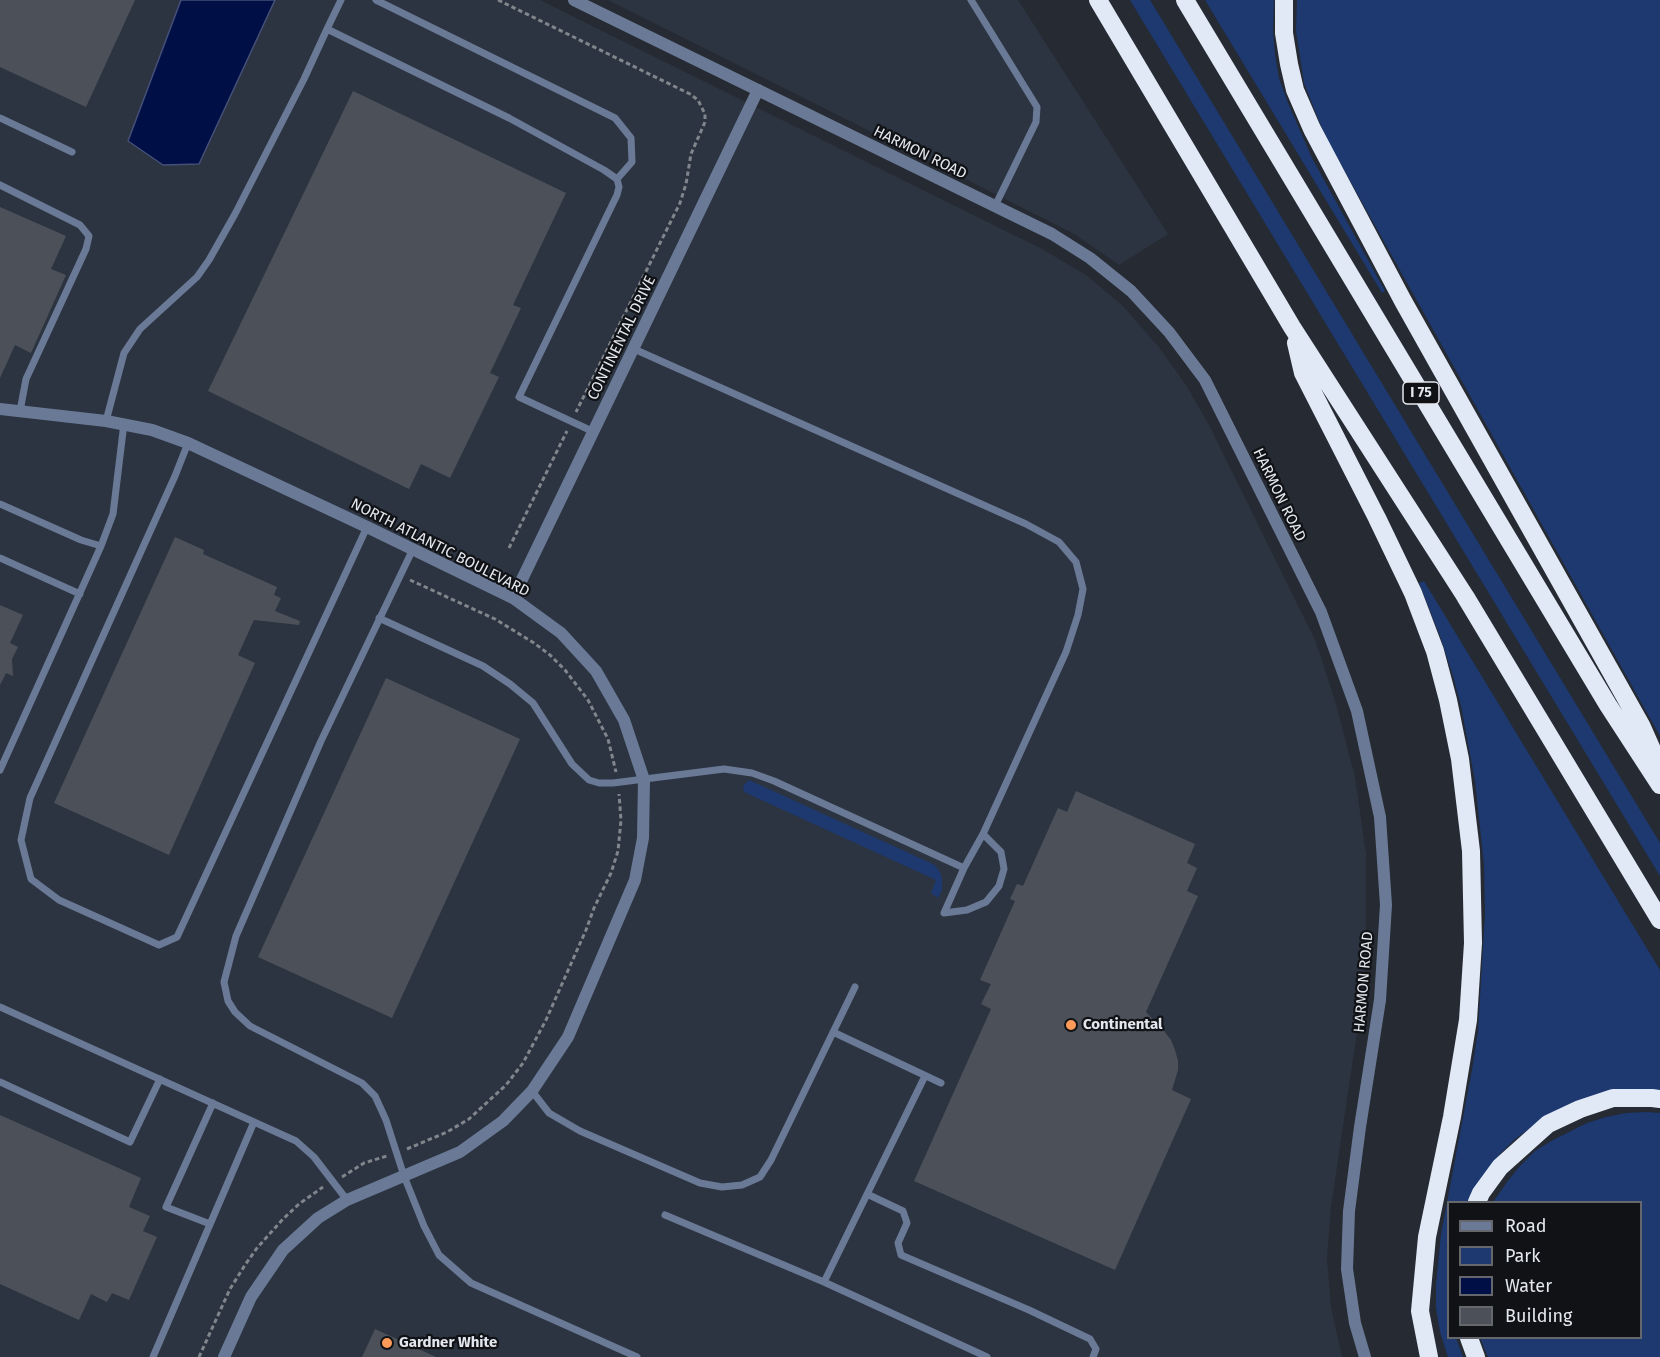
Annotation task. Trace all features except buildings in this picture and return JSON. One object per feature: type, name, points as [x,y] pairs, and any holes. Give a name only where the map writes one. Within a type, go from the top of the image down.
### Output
[{"type":"highway","points":[[1098,0],[1292,327],[1465,596],[1660,920]]},
{"type":"highway","name":"I 75","points":[[1185,0],[1608,705],[1660,784]]},
{"type":"highway","points":[[1284,0],[1284,33],[1289,64],[1295,90],[1312,129],[1403,301],[1642,727],[1660,768]]},
{"type":"highway","points":[[1292,327],[1304,373],[1413,593],[1435,651],[1449,700],[1460,759],[1471,851],[1473,943],[1468,1020],[1452,1117],[1427,1237],[1420,1311],[1429,1357]]},
{"type":"highway","points":[[1478,1201],[1500,1167],[1548,1124],[1580,1108],[1613,1098],[1660,1099]]},
{"type":"highway","points":[[1469,1339],[1476,1357]]},
{"type":"street","name":"HARMON ROAD","points":[[574,0],[1052,234],[1131,291],[1169,332],[1205,380],[1321,612],[1357,711],[1380,817],[1386,905],[1380,1000],[1349,1211],[1347,1269],[1355,1323],[1365,1357]]},
{"type":"street","name":"CONTINENTAL DRIVE","points":[[513,598],[758,90]]},
{"type":"street","name":"NORTH ATLANTIC BOULEVARD","points":[[0,409],[124,423],[152,430],[188,444],[367,527],[513,598],[561,633],[596,671],[624,720],[644,780],[643,838],[635,880],[568,1037],[532,1091],[503,1121],[460,1152],[347,1200],[318,1218],[283,1250],[251,1297],[224,1357]]},
{"type":"lane","points":[[106,421],[124,354],[140,329],[197,277],[209,260],[236,214],[341,0]]},
{"type":"lane","points":[[376,0],[615,118],[631,138],[633,162],[616,179]]},
{"type":"lane","points":[[970,0],[1036,107],[1036,122],[995,206]]},
{"type":"lane","points":[[327,29],[509,118],[604,170],[616,179],[619,187],[617,195],[519,397],[594,432]]},
{"type":"lane","points":[[0,118],[72,152]]},
{"type":"lane","points":[[0,186],[80,225],[89,236],[86,249],[26,379],[20,411]]},
{"type":"lane","points":[[634,348],[1026,524],[1059,542],[1076,562],[1083,589],[1078,615],[1066,652],[944,913],[968,910],[986,902],[999,886],[1004,869],[1001,852],[982,834]]},
{"type":"lane","points":[[0,770],[80,594],[113,514],[124,423]]},
{"type":"lane","points":[[188,444],[30,798],[21,840],[31,879],[59,900],[159,945],[177,937],[367,527]]},
{"type":"lane","points":[[0,504],[81,540],[101,546]]},
{"type":"lane","points":[[413,549],[321,741],[236,936],[224,982],[228,1001],[234,1012],[250,1026],[362,1083],[375,1096],[386,1120],[404,1176],[424,1226],[439,1255],[471,1283],[637,1357]]},
{"type":"lane","points":[[0,558],[80,594]]},
{"type":"lane","points":[[380,618],[483,666],[510,684],[533,703],[572,764],[589,780],[599,783],[618,783],[724,769],[752,773],[964,868]]},
{"type":"lane","points":[[532,1091],[549,1113],[580,1131],[700,1183],[722,1187],[742,1185],[760,1178],[771,1160],[855,987]]},
{"type":"lane","points":[[0,1007],[296,1141],[314,1157],[347,1200]]},
{"type":"lane","points":[[833,1032],[941,1083]]},
{"type":"lane","points":[[824,1282],[925,1076]]},
{"type":"lane","points":[[0,1082],[130,1142],[160,1079]]},
{"type":"lane","points":[[210,1224],[166,1207],[213,1104]]},
{"type":"lane","points":[[153,1357],[254,1122]]},
{"type":"lane","points":[[867,1194],[903,1211],[908,1223],[898,1243],[901,1255],[1090,1339],[1096,1349],[1093,1357]]},
{"type":"lane","points":[[665,1215],[824,1282],[987,1357]]},
{"type":"path","points":[[199,1357],[230,1289],[257,1248],[299,1204],[314,1192],[364,1162],[397,1153],[447,1132],[469,1119],[506,1085],[523,1063],[546,1020],[591,914],[612,873],[618,851],[621,820],[618,783],[608,739],[588,700],[565,670],[534,643],[511,628],[400,575]]},
{"type":"shaded area","points":[[0,0],[540,0],[1044,250],[1086,275],[1123,306],[1158,346],[1186,385],[1209,425],[1316,642],[1336,704],[1355,777],[1366,854],[1366,949],[1363,992],[1331,1207],[1327,1258],[1331,1307],[1342,1357],[0,1357]]},
{"type":"shaded area","points":[[608,0],[1018,0],[1168,234],[1119,265],[1076,235]]},
{"type":"green space","points":[[1130,0],[1150,0],[1660,843],[1660,876]]},
{"type":"green space","points":[[1205,0],[1274,0],[1275,54],[1279,78],[1288,103],[1312,158],[1385,291],[1382,293]]},
{"type":"green space","points":[[1297,0],[1660,0],[1660,736],[1325,136],[1304,83],[1296,31]]},
{"type":"green space","points":[[1424,581],[1660,970],[1660,1092],[1544,1118],[1514,1140],[1500,1154],[1469,1201],[1447,1201],[1478,1031],[1485,914],[1484,865],[1475,781],[1461,706],[1440,636],[1419,583]]},
{"type":"green space","points":[[749,780],[935,865],[942,879],[942,890],[938,898],[931,893],[936,880],[744,792],[743,786]]},
{"type":"green space","points":[[1626,1113],[1660,1113],[1660,1357],[1488,1357],[1480,1339],[1642,1339],[1642,1201],[1494,1201],[1520,1166],[1535,1151],[1587,1123]]},
{"type":"green space","points":[[1447,1202],[1447,1339],[1456,1339],[1463,1357],[1448,1357],[1440,1332],[1436,1308],[1436,1285]]},
{"type":"water","points":[[181,0],[275,0],[199,164],[163,165],[128,141]]},
{"type":"place","name":"Continental","points":[[1071,1025]]},
{"type":"place","name":"Gardner White","points":[[387,1343]]}]
